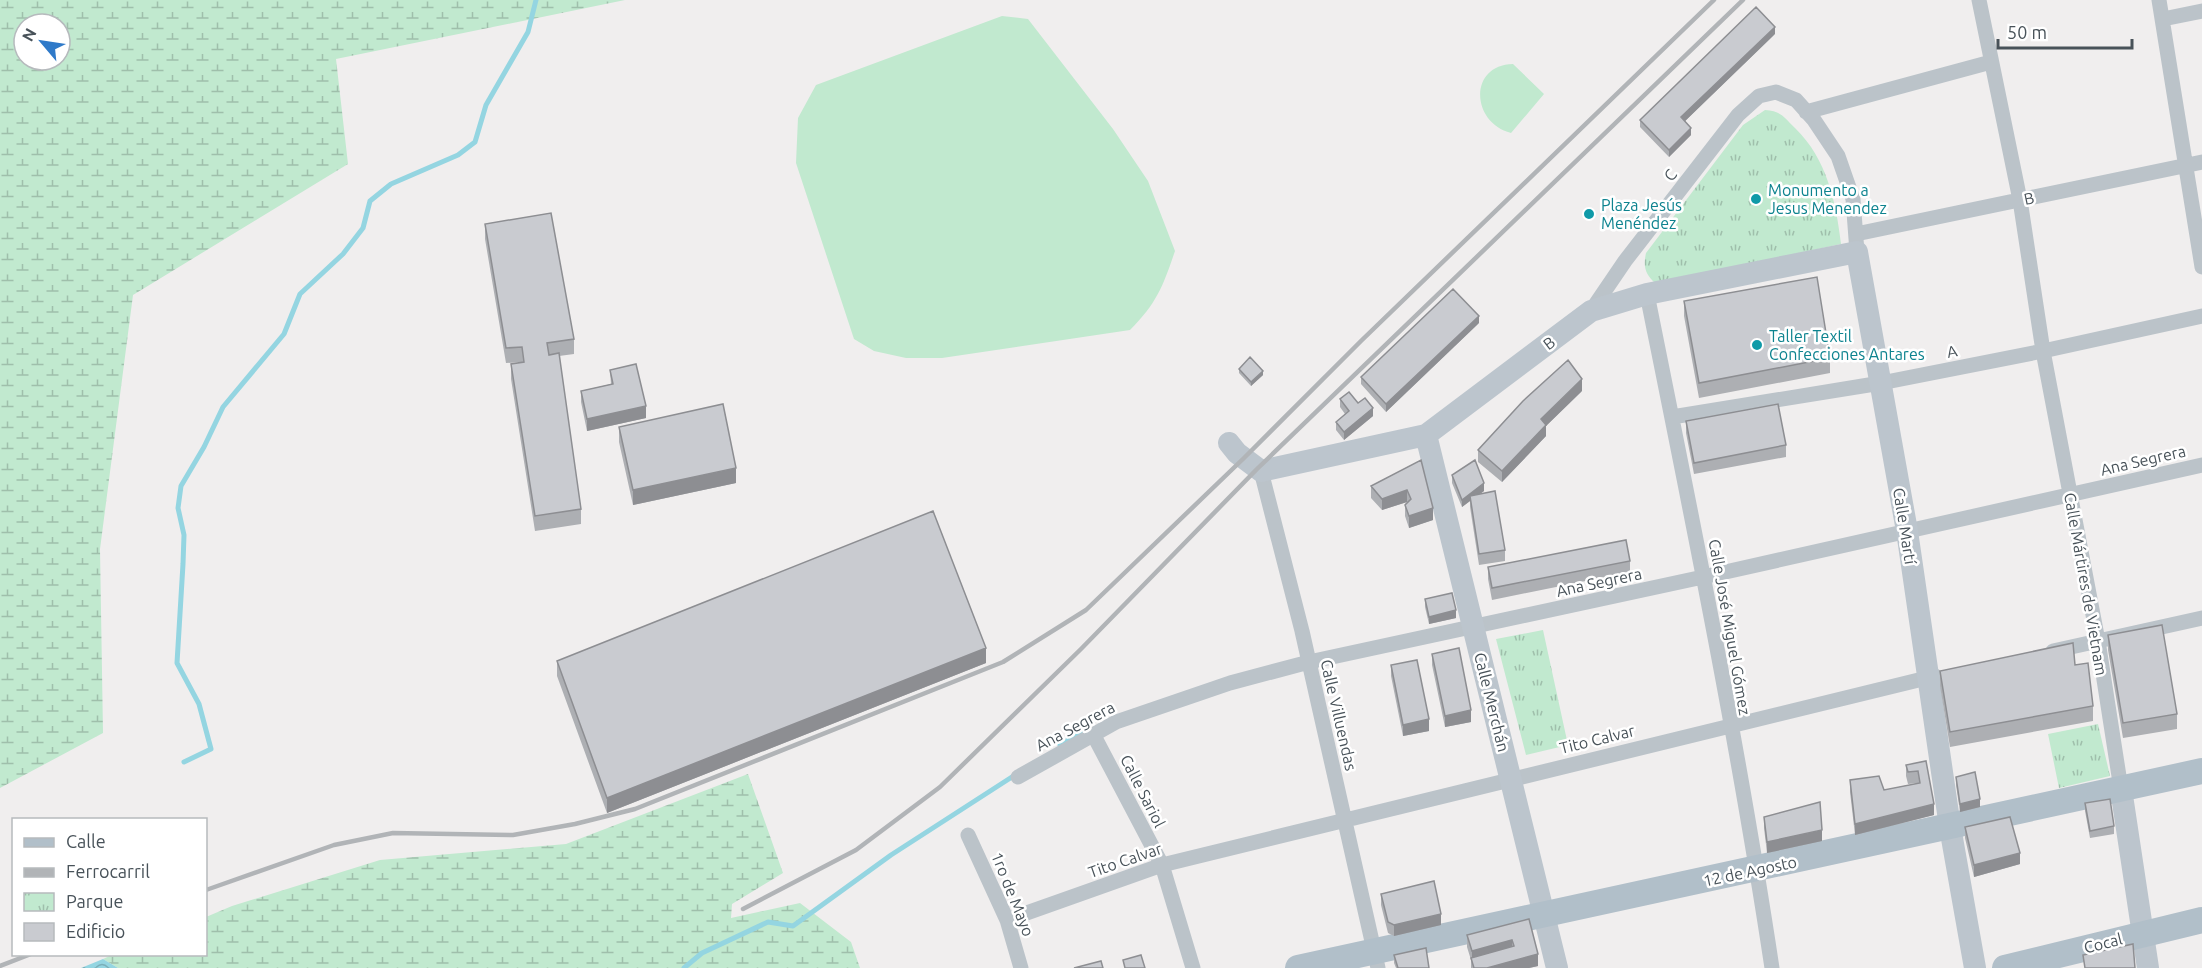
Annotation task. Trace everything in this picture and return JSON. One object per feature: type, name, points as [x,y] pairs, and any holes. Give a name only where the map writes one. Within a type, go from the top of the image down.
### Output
[{"type":"main road","name":"12 de Agosto","points":[[1298,968],[1376,960],[1544,916],[2202,771]]},
{"type":"main road","name":"Cocal","points":[[2005,968],[2202,920]]},
{"type":"street","name":"Calle Mártires de Vietnam","points":[[1979,0],[2020,200],[2043,351],[2098,641],[2148,968]]},
{"type":"street","points":[[2159,0],[2202,267]]},
{"type":"street","points":[[2163,19],[2202,11]]},
{"type":"street","points":[[1806,112],[1992,62]]},
{"type":"street","name":"C","points":[[1591,311],[1625,261],[1738,115],[1759,96],[1776,93],[1796,100]]},
{"type":"street","name":"Calle Martí","points":[[1796,100],[1838,156],[1853,199],[1856,243],[1906,531],[1950,826],[1975,968]]},
{"type":"street","name":"B","points":[[1259,470],[1426,435],[1591,311],[1647,294],[2020,200],[2202,162]]},
{"type":"street","name":"Calle José Miguel Gómez","points":[[1647,294],[1703,577],[1757,869],[1772,968]]},
{"type":"street","name":"A","points":[[1672,417],[1881,383],[2202,316]]},
{"type":"street","name":"Calle Merchán","points":[[1426,435],[1557,968]]},
{"type":"street","points":[[1229,443],[1237,453],[1259,470]]},
{"type":"street","name":"Ana Segrera","points":[[1018,777],[1116,722],[1230,683],[1309,662],[1703,577],[2202,465]]},
{"type":"street","name":"Calle Villuendas","points":[[1259,470],[1309,662],[1376,960]]},
{"type":"street","points":[[2042,653],[2202,618]]},
{"type":"street","name":"Tito Calvar","points":[[1007,920],[1161,865],[1952,672]]},
{"type":"street","name":"Calle Sariol","points":[[1093,734],[1161,865],[1192,968]]},
{"type":"street","name":"1ro de Mayo","points":[[968,835],[1007,920],[1021,968]]},
{"type":"green space","points":[[0,0],[625,0],[336,59],[348,164],[133,295],[100,549],[103,733],[0,788]]},
{"type":"green space","points":[[1002,16],[1028,19],[1113,129],[1148,181],[1175,251],[1167,274],[1153,302],[1130,330],[942,358],[906,358],[874,351],[854,339],[796,163],[798,118],[816,85]]},
{"type":"green space","points":[[1513,64],[1544,94],[1511,133],[1498,127],[1488,118],[1482,107],[1480,95],[1482,84],[1488,74],[1498,67]]},
{"type":"green space","points":[[1765,110],[1779,113],[1785,118],[1815,153],[1833,197],[1841,244],[1656,284],[1646,270],[1646,253],[1743,125]]},
{"type":"green space","points":[[1543,630],[1568,745],[1526,755],[1496,639]]},
{"type":"green space","points":[[2098,724],[2110,776],[2059,788],[2048,734]]},
{"type":"green space","points":[[748,774],[783,873],[732,904],[731,918],[800,903],[851,942],[860,968],[118,968],[103,959],[110,956],[207,956],[207,917],[232,906],[380,860],[566,844]]},
{"type":"water","points":[[103,959],[118,968],[81,968]]},
{"type":"building","points":[[1756,7],[1775,27],[1681,117],[1691,128],[1669,150],[1640,120]]},
{"type":"building","points":[[551,213],[574,339],[547,343],[549,355],[559,353],[581,509],[535,516],[511,364],[524,362],[522,347],[506,348],[485,224]]},
{"type":"building","name":"Taller Textil Confecciones Antares","points":[[1817,277],[1830,358],[1699,383],[1684,301]]},
{"type":"building","points":[[1453,289],[1479,316],[1386,404],[1361,377]]},
{"type":"building","points":[[1250,357],[1263,371],[1251,382],[1239,369]]},
{"type":"building","points":[[1568,360],[1582,379],[1541,419],[1546,425],[1502,471],[1478,450],[1523,401]]},
{"type":"building","points":[[636,364],[646,406],[587,419],[581,391],[613,384],[610,370]]},
{"type":"building","points":[[1349,392],[1358,403],[1365,398],[1373,408],[1344,432],[1336,422],[1349,411],[1340,399]]},
{"type":"building","points":[[723,404],[736,468],[633,490],[619,427]]},
{"type":"building","points":[[1778,404],[1786,445],[1694,463],[1686,421]]},
{"type":"building","points":[[1421,460],[1433,508],[1409,516],[1405,505],[1411,499],[1407,490],[1382,499],[1371,486]]},
{"type":"building","points":[[1475,460],[1484,483],[1462,500],[1452,475]]},
{"type":"building","points":[[1495,491],[1505,550],[1479,554],[1470,496]]},
{"type":"building","points":[[933,511],[986,648],[607,798],[557,661]]},
{"type":"building","points":[[1626,540],[1630,561],[1492,588],[1488,567]]},
{"type":"building","points":[[1452,593],[1456,610],[1429,617],[1425,599]]},
{"type":"building","points":[[2162,625],[2177,714],[2123,723],[2108,635]]},
{"type":"building","points":[[2073,643],[2075,665],[2088,663],[2093,706],[1950,732],[1940,671]]},
{"type":"building","points":[[1459,648],[1471,710],[1445,716],[1432,654]]},
{"type":"building","points":[[1417,660],[1429,719],[1403,725],[1391,665]]},
{"type":"building","points":[[1926,761],[1934,804],[1855,824],[1850,780],[1879,776],[1884,790],[1920,783],[1918,771],[1908,772],[1906,765]]},
{"type":"building","points":[[1975,772],[1980,799],[1960,804],[1956,777]]},
{"type":"building","points":[[2110,799],[2114,826],[2090,831],[2085,803]]},
{"type":"building","points":[[1820,802],[1822,830],[1767,842],[1764,817]]},
{"type":"building","points":[[2010,817],[2020,853],[1974,865],[1965,827]]},
{"type":"building","points":[[1434,881],[1441,914],[1394,925],[1388,922],[1381,894]]},
{"type":"building","points":[[1529,919],[1538,954],[1487,968],[1474,968],[1471,958],[1514,946],[1512,940],[1472,951],[1467,935]]},
{"type":"building","points":[[2133,944],[2135,968],[2085,968],[2083,955]]},
{"type":"building","points":[[1426,948],[1429,968],[1398,968],[1394,955]]},
{"type":"building","points":[[1141,955],[1145,968],[1125,968],[1123,960]]},
{"type":"building","points":[[1101,961],[1103,968],[1074,968]]},
{"type":"waterway","points":[[184,762],[211,749],[199,704],[177,663],[184,535],[178,508],[181,486],[204,447],[223,407],[284,334],[300,294],[343,254],[363,228],[370,201],[391,184],[458,155],[475,142],[486,105],[528,32],[536,0]]},
{"type":"waterway","points":[[1060,745],[1084,730]]},
{"type":"waterway","points":[[684,968],[702,953],[768,922],[793,926],[891,855],[1015,775]]},
{"type":"railway","points":[[207,890],[334,845],[393,833],[513,835],[575,824],[635,809],[1003,662],[1086,610],[1714,0]]},
{"type":"railway","points":[[743,909],[856,850],[940,787],[1081,649],[1257,469],[1743,0]]},
{"type":"railway","points":[[0,966],[26,956]]},
{"type":"place","name":"Monumento a Jesus Menendez","points":[[1756,199]]},
{"type":"place","name":"Plaza Jesús Menéndez","points":[[1589,214]]},
{"type":"place","name":"Taller Textil Confecciones Antares","points":[[1757,345]]}]
